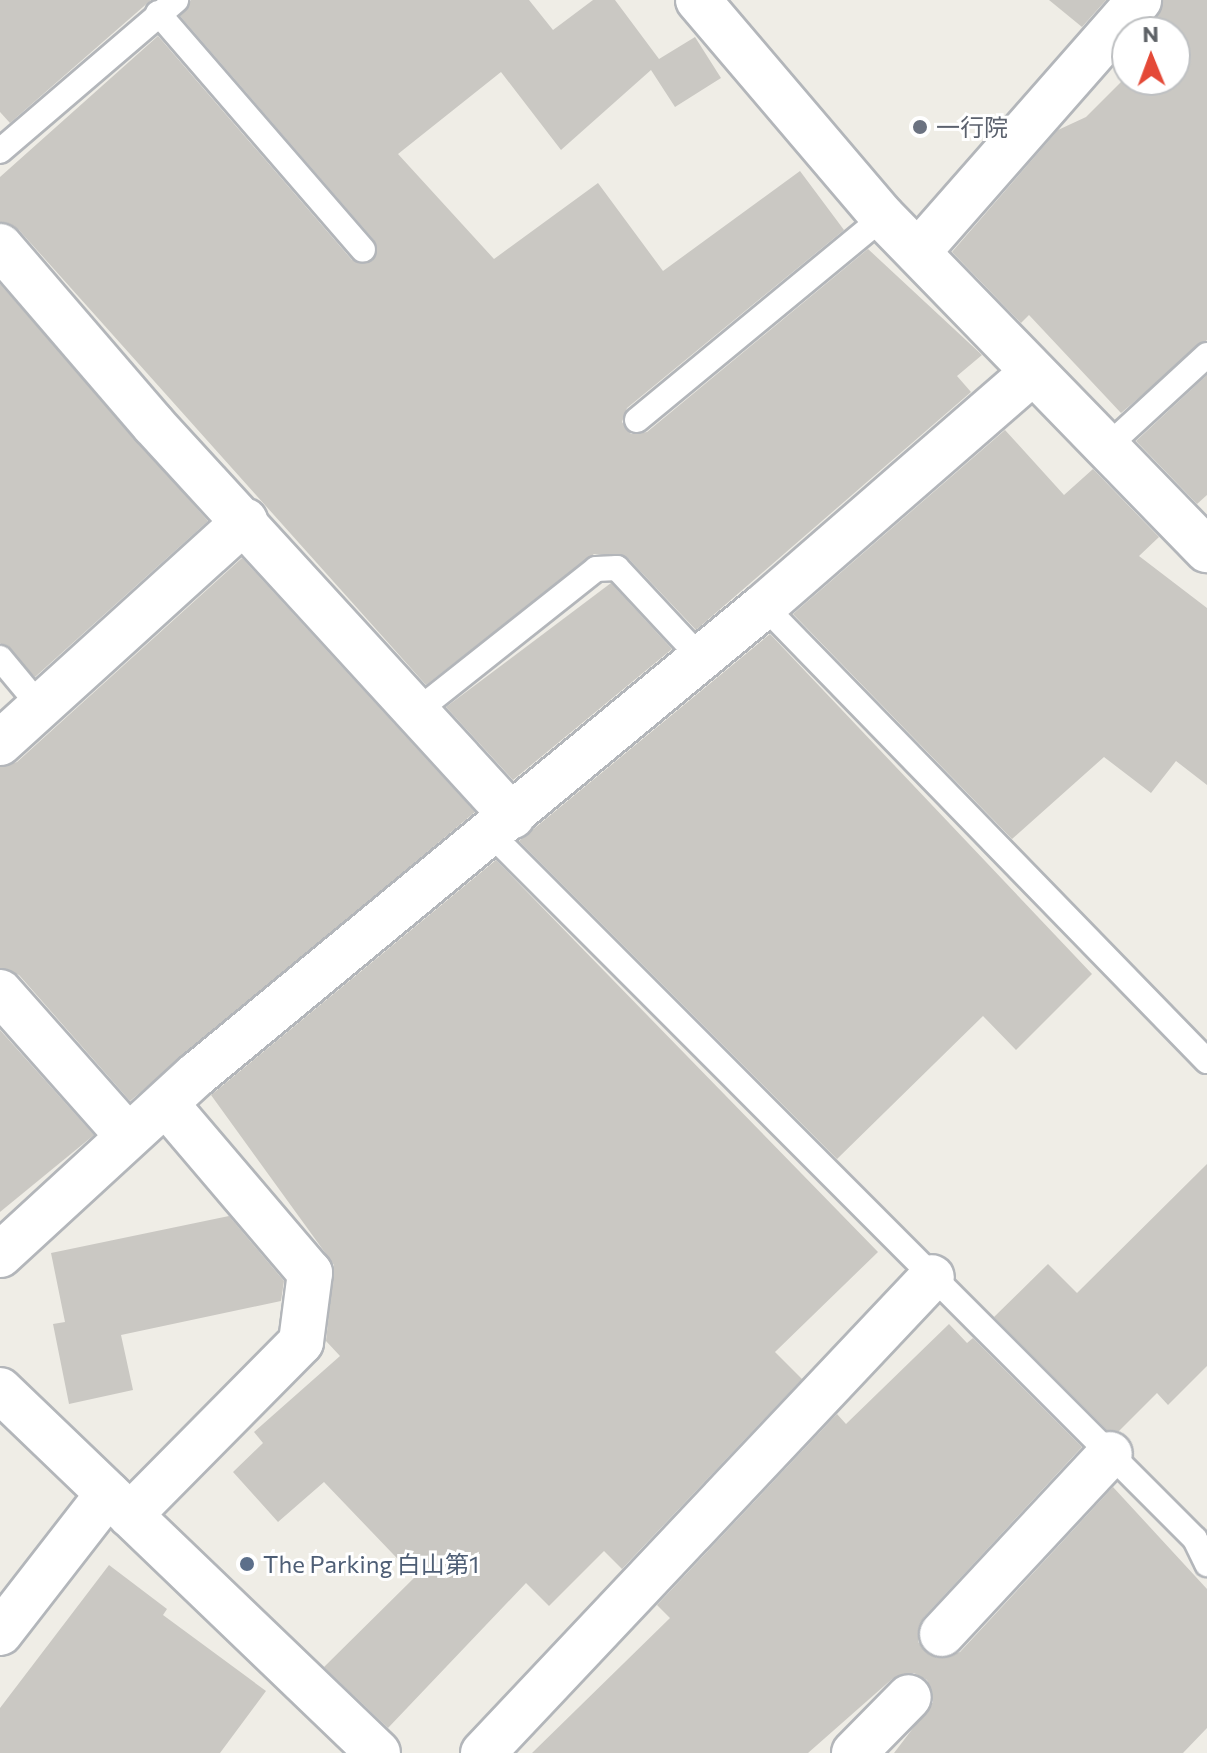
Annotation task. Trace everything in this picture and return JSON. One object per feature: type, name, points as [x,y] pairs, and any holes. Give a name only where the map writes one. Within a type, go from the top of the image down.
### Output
[{"type":"street","points":[[698,0],[883,217],[1207,550]]},
{"type":"street","points":[[918,252],[1139,0]]},
{"type":"street","points":[[0,246],[417,711],[502,825]]},
{"type":"street","points":[[0,1255],[127,1135],[764,606],[1032,373]]},
{"type":"street","points":[[0,743],[245,521]]},
{"type":"street","points":[[0,992],[127,1135]]},
{"type":"street","points":[[0,1633],[119,1505],[301,1342],[310,1273],[166,1104]]},
{"type":"street","points":[[483,1753],[932,1277]]},
{"type":"street","points":[[0,1390],[378,1753]]},
{"type":"street","points":[[942,1634],[1110,1454]]},
{"type":"street","points":[[854,1753],[909,1697]]},
{"type":"lane","points":[[0,151],[167,6],[363,250]]},
{"type":"lane","points":[[637,420],[883,217]]},
{"type":"lane","points":[[1107,447],[1207,355]]},
{"type":"lane","points":[[417,711],[596,569],[617,568],[701,658]]},
{"type":"lane","points":[[764,606],[1207,1061]]},
{"type":"lane","points":[[0,658],[39,705]]},
{"type":"lane","points":[[502,825],[932,1277],[1195,1539],[1207,1564]]},
{"type":"building","points":[[0,0],[151,0],[10,123],[0,112]]},
{"type":"building","points":[[191,0],[529,0],[553,30],[593,0],[615,0],[659,59],[695,37],[721,78],[675,107],[651,70],[561,150],[501,72],[398,154],[494,259],[598,183],[663,271],[800,171],[844,230],[627,408],[622,422],[631,434],[647,432],[868,249],[982,355],[957,376],[971,392],[696,630],[627,557],[594,554],[426,685],[19,230],[0,222],[0,177],[158,36],[352,260],[373,261],[374,240],[180,16]]},
{"type":"building","points":[[1049,0],[1106,0],[1082,27]]},
{"type":"building","points":[[1163,0],[1207,0],[1207,340],[1121,413],[1029,315],[1021,323],[952,252],[1058,130],[1086,117],[1111,92],[1111,96],[1191,96],[1191,16],[1154,16]]},
{"type":"building","points":[[0,284],[208,521],[35,677],[0,643]]},
{"type":"building","points":[[1207,375],[1207,495],[1197,504],[1136,441]]},
{"type":"building","points":[[1005,430],[1064,495],[1093,469],[1159,537],[1139,556],[1207,608],[1207,785],[1176,761],[1151,793],[1104,757],[1012,839],[793,614]]},
{"type":"building","points":[[242,558],[475,812],[130,1101],[19,975],[0,968],[0,767],[17,762]]},
{"type":"building","points":[[611,583],[672,649],[513,780],[446,707]]},
{"type":"building","points":[[770,634],[1092,974],[1016,1050],[983,1016],[837,1159],[519,841]]},
{"type":"building","points":[[496,860],[878,1252],[775,1352],[802,1379],[622,1569],[604,1551],[549,1606],[526,1583],[388,1728],[324,1667],[415,1577],[324,1482],[278,1522],[233,1472],[263,1443],[254,1432],[340,1356],[326,1341],[334,1265],[211,1095]]},
{"type":"building","points":[[0,1030],[94,1135],[0,1212]]},
{"type":"building","points":[[1207,1164],[1207,1366],[1168,1405],[1157,1393],[1119,1431],[1107,1430],[994,1317],[1048,1264],[1077,1293]]},
{"type":"building","points":[[229,1216],[284,1281],[281,1301],[121,1335],[133,1390],[69,1404],[53,1324],[65,1322],[51,1253]]},
{"type":"building","points":[[949,1324],[967,1343],[973,1338],[1082,1447],[924,1617],[918,1642],[937,1658],[960,1652],[1113,1487],[1207,1589],[1207,1728],[1183,1753],[894,1753],[933,1702],[927,1680],[914,1673],[892,1679],[808,1753],[532,1753],[670,1618],[657,1605],[837,1414],[846,1424]]},
{"type":"building","points":[[109,1565],[167,1609],[163,1615],[266,1691],[220,1753],[0,1753],[0,1708]]},
{"type":"place","name":"一行院","points":[[920,127]]},
{"type":"place","name":"The Parking 白山第1","points":[[247,1564]]}]
